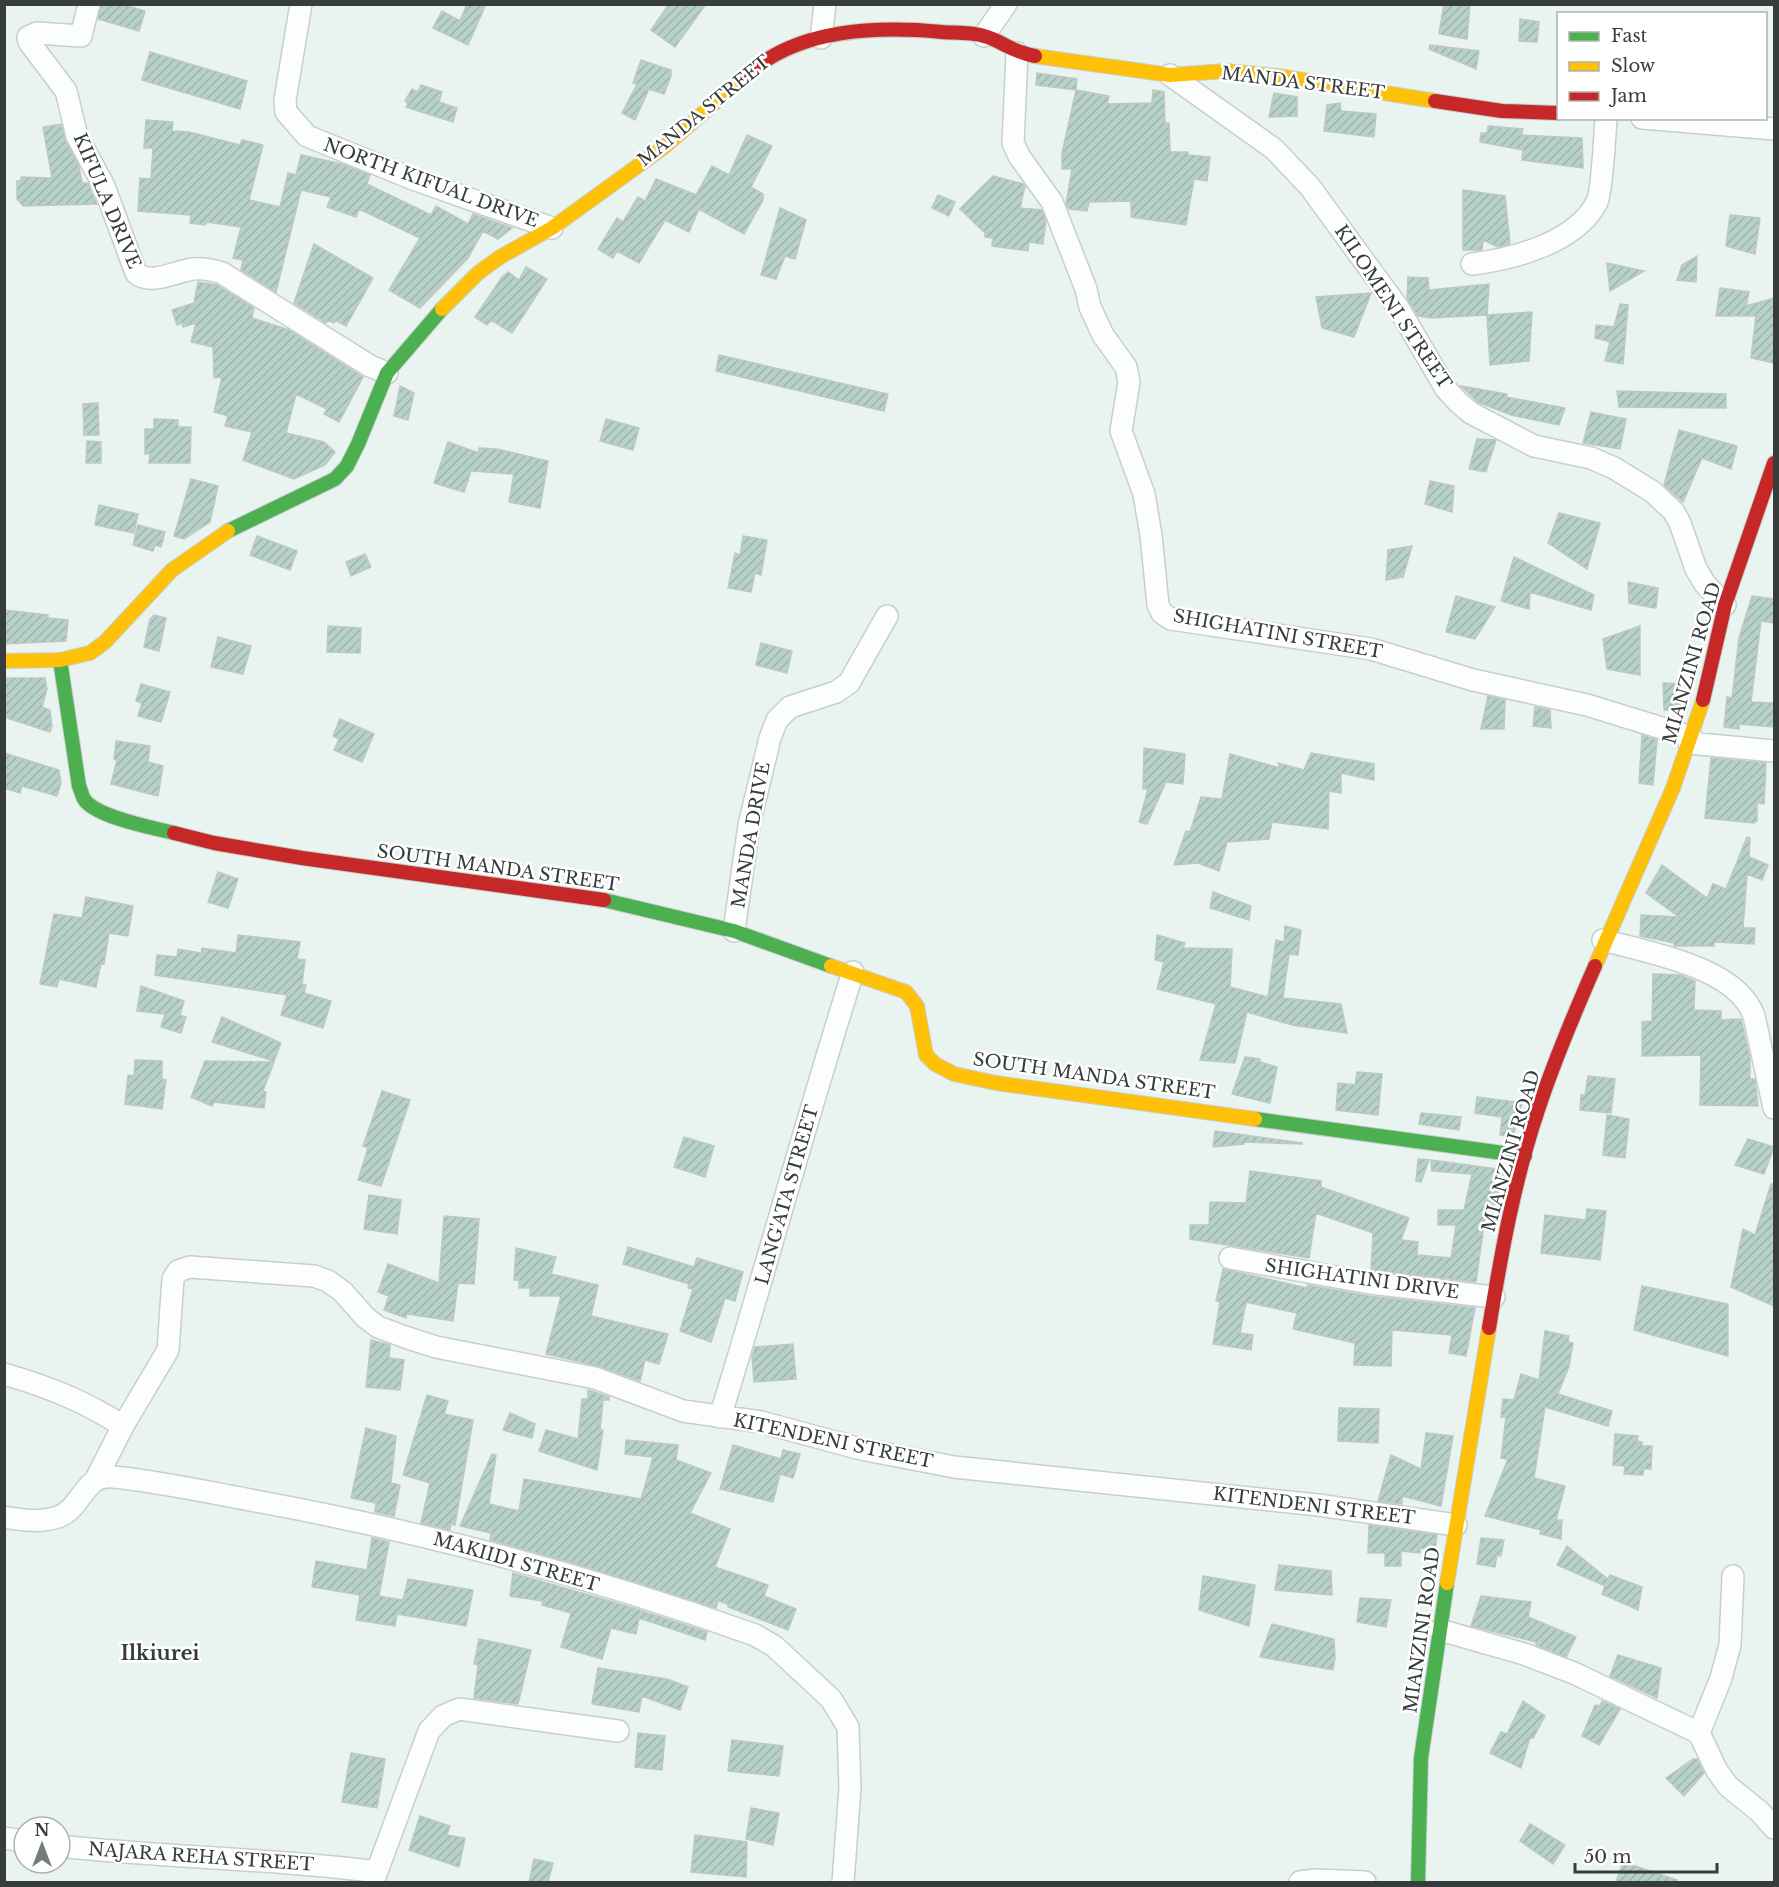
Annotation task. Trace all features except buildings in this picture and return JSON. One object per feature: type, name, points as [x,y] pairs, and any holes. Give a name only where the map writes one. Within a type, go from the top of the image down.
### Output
[{"type":"street","name":"KIFULA DRIVE","points":[[89,4],[81,36],[37,33],[28,37],[29,42],[66,91],[78,136],[104,186],[126,241],[132,263],[141,277],[159,278],[194,269],[222,273],[370,366],[387,373]]},
{"type":"street","name":"NORTH KIFUAL DRIVE","points":[[301,4],[285,100],[286,112],[307,136],[413,179],[552,228]]},
{"type":"street","points":[[821,38],[825,4]]},
{"type":"street","points":[[984,36],[1006,4]]},
{"type":"street","name":"MANDA STREET","points":[[4,661],[60,660],[90,653],[105,642],[171,570],[200,549],[235,527],[335,479],[346,466],[358,444],[387,373],[446,304],[478,273],[552,228],[664,147],[763,60],[799,43],[898,28],[984,36],[1017,53],[1170,75],[1226,71],[1267,75],[1502,111],[1557,113]]},
{"type":"street","name":"SHIGHATINI STREET","points":[[1017,53],[1013,143],[1018,156],[1052,202],[1086,289],[1090,307],[1103,335],[1126,367],[1129,382],[1121,431],[1144,494],[1158,604],[1162,613],[1171,619],[1371,649],[1473,680],[1587,705],[1690,740]]},
{"type":"street","name":"KILOMENI STREET","points":[[1170,75],[1274,149],[1310,187],[1399,309],[1446,388],[1458,402],[1472,413],[1534,446],[1592,458],[1614,468],[1653,492],[1674,512],[1696,569],[1705,584],[1725,605]]},
{"type":"street","points":[[1472,264],[1528,253],[1574,228],[1597,201],[1606,120]]},
{"type":"street","points":[[1665,120],[1774,129]]},
{"type":"street","name":"MIANZINI ROAD","points":[[1418,1882],[1421,1758],[1456,1525],[1504,1238],[1537,1112],[1570,1020],[1673,788],[1690,740],[1707,688],[1725,605],[1774,463]]},
{"type":"street","name":"MANDA DRIVE","points":[[734,931],[749,825],[770,738],[777,720],[790,707],[836,692],[849,683],[886,616]]},
{"type":"street","name":"SOUTH MANDA STREET","points":[[60,660],[79,786],[85,801],[96,809],[135,824],[214,843],[368,868],[581,895],[734,931],[899,988],[912,998],[917,1006],[926,1055],[935,1064],[954,1074],[996,1083],[1525,1156]]},
{"type":"street","points":[[1690,740],[1774,751]]},
{"type":"street","points":[[1604,940],[1700,970],[1727,982],[1739,991],[1750,1005],[1754,1016],[1774,1108]]},
{"type":"street","name":"LANG'ATA STREET","points":[[720,1416],[764,1277],[853,972]]},
{"type":"street","name":"SHIGHATINI DRIVE","points":[[1230,1258],[1378,1284],[1494,1296]]},
{"type":"street","name":"KITENDENI STREET","points":[[96,1479],[123,1426],[168,1350],[173,1279],[178,1271],[190,1267],[314,1276],[328,1281],[343,1292],[365,1317],[378,1327],[436,1347],[595,1378],[683,1411],[761,1422],[861,1449],[954,1467],[1318,1505],[1456,1525]]},
{"type":"street","points":[[4,1374],[50,1388],[88,1404],[123,1426]]},
{"type":"street","name":"MAKIIDI STREET","points":[[96,1479],[110,1477],[145,1481],[342,1517],[441,1538],[756,1635],[774,1646],[831,1699],[848,1727],[850,1788],[843,1882]]},
{"type":"street","points":[[4,1517],[42,1521],[59,1517],[78,1503],[89,1484],[96,1479]]},
{"type":"street","points":[[1699,1733],[1721,1678],[1730,1645],[1733,1576]]},
{"type":"street","points":[[1440,1630],[1524,1654],[1576,1674],[1699,1733],[1717,1770],[1728,1786],[1774,1828]]},
{"type":"street","points":[[375,1877],[429,1731],[443,1716],[459,1709],[618,1731]]},
{"type":"street","name":"NAJARA REHA STREET","points":[[72,1847],[152,1856],[309,1863],[375,1877]]},
{"type":"street","points":[[1300,1882],[1316,1880],[1365,1882]]},
{"type":"traffic: fast","points":[[228,531],[335,479],[347,466],[358,444],[387,373],[442,309]]},
{"type":"traffic: fast","points":[[60,660],[79,786],[84,799],[90,805],[112,816],[174,833]]},
{"type":"traffic: fast","points":[[604,900],[734,931],[831,966]]},
{"type":"traffic: fast","points":[[1255,1119],[1525,1156]]},
{"type":"traffic: fast","points":[[1418,1882],[1421,1758],[1447,1583]]},
{"type":"traffic: slow","points":[[1035,56],[1170,75],[1226,71],[1277,76],[1435,101]]},
{"type":"traffic: slow","points":[[442,309],[478,273],[500,257],[552,228],[664,147],[749,73]]},
{"type":"traffic: slow","points":[[4,661],[60,660],[90,653],[105,642],[172,570],[228,531]]},
{"type":"traffic: slow","points":[[1595,966],[1673,788],[1703,700]]},
{"type":"traffic: slow","points":[[831,966],[906,992],[917,1006],[926,1055],[935,1064],[954,1074],[996,1083],[1255,1119]]},
{"type":"traffic: slow","points":[[1447,1583],[1489,1328]]},
{"type":"traffic: jam","points":[[749,73],[769,58],[792,47],[841,33],[866,30],[917,30],[974,34],[991,38],[1020,52],[1035,56]]},
{"type":"traffic: jam","points":[[1435,101],[1502,111],[1557,113]]},
{"type":"traffic: jam","points":[[1703,700],[1725,605],[1774,463]]},
{"type":"traffic: jam","points":[[174,833],[214,843],[302,858],[604,900]]},
{"type":"traffic: jam","points":[[1489,1328],[1509,1218],[1529,1137],[1544,1092],[1595,966]]},
{"type":"district","name":"Ilkiurei","points":[[160,1653]]}]
